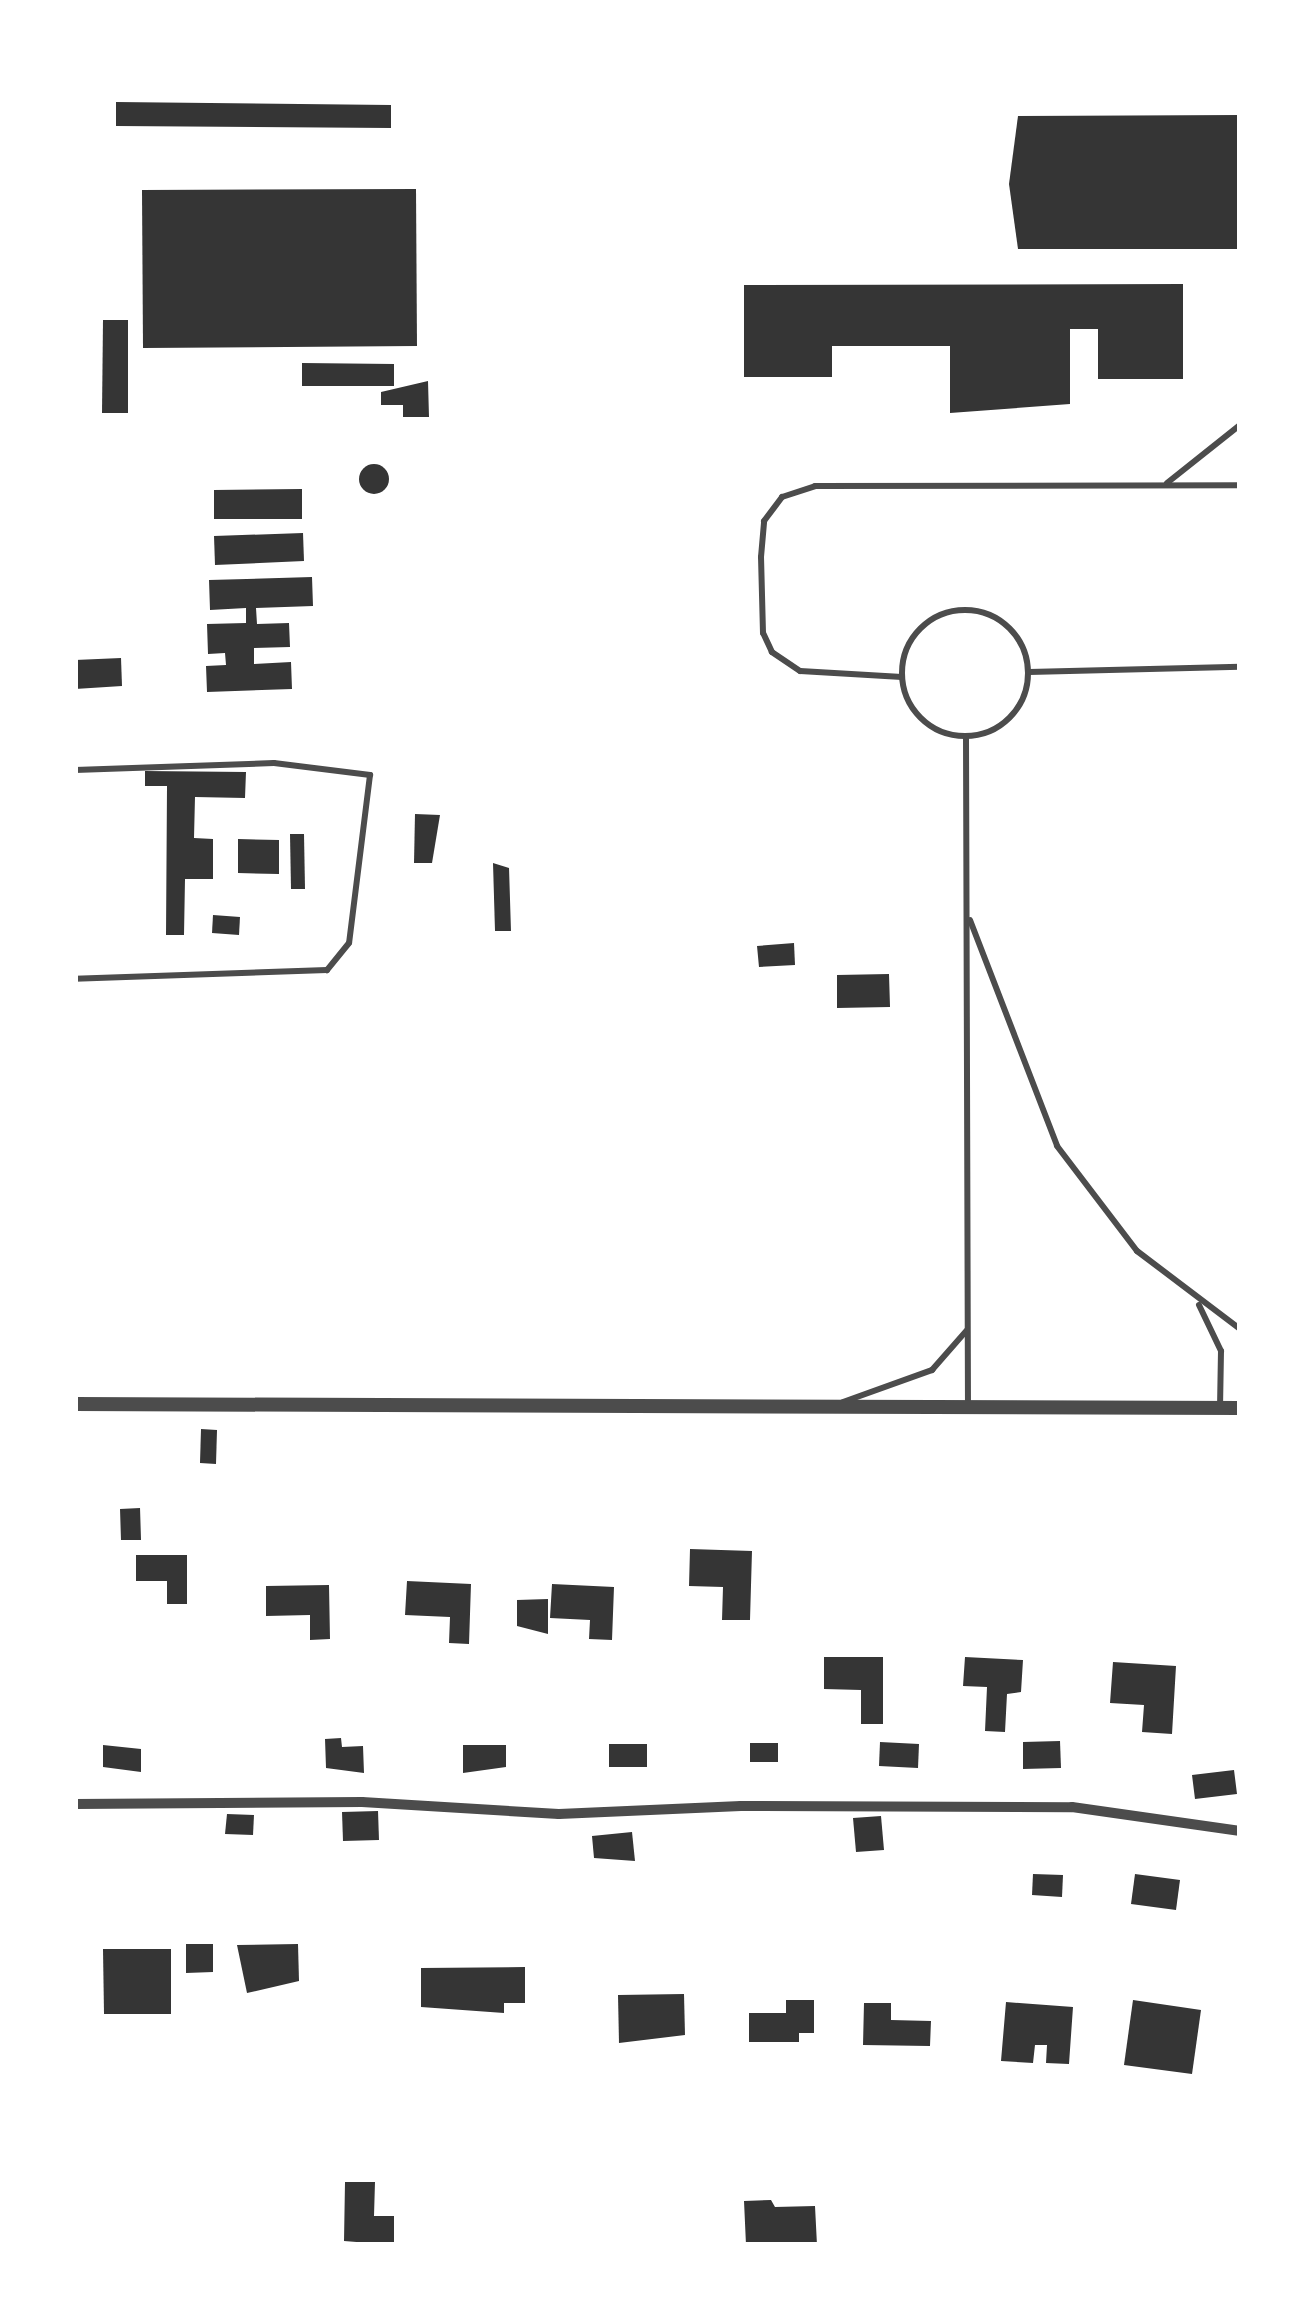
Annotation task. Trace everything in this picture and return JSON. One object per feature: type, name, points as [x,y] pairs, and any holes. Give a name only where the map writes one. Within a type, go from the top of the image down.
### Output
[{"type":"street","points":[[75,1404],[803,1411],[1240,1408]]},
{"type":"street","points":[[75,1804],[362,1802],[559,1814],[741,1806],[1072,1808],[1240,1831]]},
{"type":"lane","points":[[1165,485],[1240,425]]},
{"type":"lane","points":[[902,677],[800,671],[772,652],[763,633],[760,557],[764,521],[782,497],[815,486],[1240,485]]},
{"type":"lane","points":[[974,610],[1013,631],[1029,672],[1018,710],[986,734],[966,737],[922,720],[902,677],[914,635],[951,611],[974,610]]},
{"type":"lane","points":[[1029,672],[1240,667]]},
{"type":"lane","points":[[966,737],[968,1411]]},
{"type":"lane","points":[[75,770],[274,763],[370,775],[350,943],[327,970],[75,979]]},
{"type":"lane","points":[[967,911],[1057,1147],[1137,1251],[1197,1302],[1240,1329]]},
{"type":"lane","points":[[1197,1302],[1221,1351],[1220,1408]]},
{"type":"lane","points":[[803,1411],[918,1377],[949,1357],[969,1328]]},
{"type":"building","points":[[116,102],[391,105],[391,128],[116,126]]},
{"type":"building","points":[[1240,115],[1240,249],[1018,249],[1009,184],[1018,116]]},
{"type":"building","points":[[416,189],[417,346],[143,348],[142,190]]},
{"type":"building","points":[[1183,284],[1183,379],[1098,379],[1098,329],[1070,329],[1070,404],[950,413],[950,346],[832,346],[832,377],[744,377],[744,285]]},
{"type":"building","points":[[103,320],[128,320],[128,413],[102,413]]},
{"type":"building","points":[[302,363],[394,364],[394,386],[302,386]]},
{"type":"building","points":[[428,381],[429,417],[403,417],[403,405],[381,405],[381,392]]},
{"type":"building","points":[[374,464],[385,468],[389,479],[385,490],[374,494],[363,490],[359,479],[363,468]]},
{"type":"building","points":[[302,489],[302,519],[214,519],[214,490]]},
{"type":"building","points":[[303,533],[304,561],[215,565],[214,536]]},
{"type":"building","points":[[312,577],[313,606],[256,608],[257,624],[289,623],[290,647],[254,648],[254,664],[291,662],[292,689],[207,692],[206,666],[226,665],[225,653],[208,654],[207,624],[246,623],[246,608],[210,610],[209,580]]},
{"type":"building","points":[[121,658],[122,686],[75,689],[75,660]]},
{"type":"building","points":[[145,771],[246,772],[245,798],[195,797],[194,838],[213,839],[213,879],[185,879],[184,935],[166,935],[167,786],[145,786]]},
{"type":"building","points":[[415,814],[440,815],[432,863],[414,863]]},
{"type":"building","points":[[290,834],[304,834],[305,889],[291,889]]},
{"type":"building","points":[[238,839],[279,840],[279,874],[238,873]]},
{"type":"building","points":[[493,863],[509,868],[511,931],[495,931]]},
{"type":"building","points":[[213,915],[240,917],[239,935],[212,933]]},
{"type":"building","points":[[794,943],[795,965],[759,967],[757,946]]},
{"type":"building","points":[[889,974],[890,1007],[837,1008],[837,975]]},
{"type":"building","points":[[201,1429],[217,1430],[216,1464],[200,1463]]},
{"type":"building","points":[[140,1508],[141,1540],[121,1540],[120,1509]]},
{"type":"building","points":[[690,1549],[752,1551],[750,1620],[722,1620],[723,1587],[689,1586]]},
{"type":"building","points":[[136,1555],[187,1555],[187,1604],[167,1604],[167,1581],[136,1581]]},
{"type":"building","points":[[407,1581],[471,1584],[469,1644],[449,1643],[450,1617],[405,1615]]},
{"type":"building","points":[[552,1584],[614,1587],[612,1640],[589,1639],[590,1620],[550,1618]]},
{"type":"building","points":[[329,1585],[330,1639],[310,1640],[310,1615],[266,1616],[266,1586]]},
{"type":"building","points":[[548,1599],[548,1634],[517,1626],[517,1600]]},
{"type":"building","points":[[824,1657],[883,1657],[883,1724],[861,1724],[861,1690],[824,1689]]},
{"type":"building","points":[[965,1657],[1023,1660],[1021,1692],[1007,1694],[1005,1732],[985,1731],[987,1687],[963,1686]]},
{"type":"building","points":[[1113,1662],[1176,1666],[1172,1734],[1142,1732],[1144,1705],[1110,1703]]},
{"type":"building","points":[[341,1738],[342,1747],[363,1746],[364,1773],[326,1768],[325,1739]]},
{"type":"building","points":[[1060,1741],[1061,1768],[1023,1769],[1023,1742]]},
{"type":"building","points":[[880,1742],[919,1744],[918,1768],[879,1766]]},
{"type":"building","points":[[750,1743],[778,1743],[778,1762],[750,1762]]},
{"type":"building","points":[[609,1744],[647,1744],[647,1767],[609,1767]]},
{"type":"building","points":[[103,1745],[141,1749],[141,1772],[103,1767]]},
{"type":"building","points":[[463,1745],[506,1745],[506,1767],[463,1773]]},
{"type":"building","points":[[1234,1770],[1237,1794],[1195,1799],[1192,1775]]},
{"type":"building","points":[[378,1811],[379,1840],[343,1841],[342,1812]]},
{"type":"building","points":[[227,1814],[254,1815],[253,1835],[225,1834]]},
{"type":"building","points":[[881,1816],[884,1850],[856,1852],[853,1818]]},
{"type":"building","points":[[632,1832],[635,1861],[594,1858],[592,1836]]},
{"type":"building","points":[[1033,1874],[1063,1875],[1062,1897],[1032,1895]]},
{"type":"building","points":[[1135,1874],[1180,1880],[1176,1910],[1131,1904]]},
{"type":"building","points":[[186,1944],[213,1944],[213,1972],[186,1973]]},
{"type":"building","points":[[298,1944],[299,1981],[247,1993],[237,1945]]},
{"type":"building","points":[[103,1949],[171,1949],[171,2014],[104,2014]]},
{"type":"building","points":[[525,1967],[525,2003],[504,2003],[504,2013],[421,2007],[421,1968]]},
{"type":"building","points":[[684,1994],[685,2035],[619,2043],[618,1995]]},
{"type":"building","points":[[786,2000],[814,2000],[814,2033],[799,2033],[799,2042],[749,2042],[749,2013],[786,2013]]},
{"type":"building","points":[[1133,2000],[1201,2010],[1192,2074],[1124,2065]]},
{"type":"building","points":[[1006,2002],[1073,2007],[1069,2064],[1046,2063],[1047,2045],[1035,2045],[1033,2063],[1001,2061]]},
{"type":"building","points":[[864,2003],[891,2003],[891,2020],[931,2021],[930,2046],[863,2045]]},
{"type":"building","points":[[345,2182],[375,2182],[374,2216],[394,2216],[394,2245],[344,2241]]},
{"type":"building","points":[[771,2200],[775,2207],[815,2206],[817,2245],[746,2245],[744,2201]]}]
